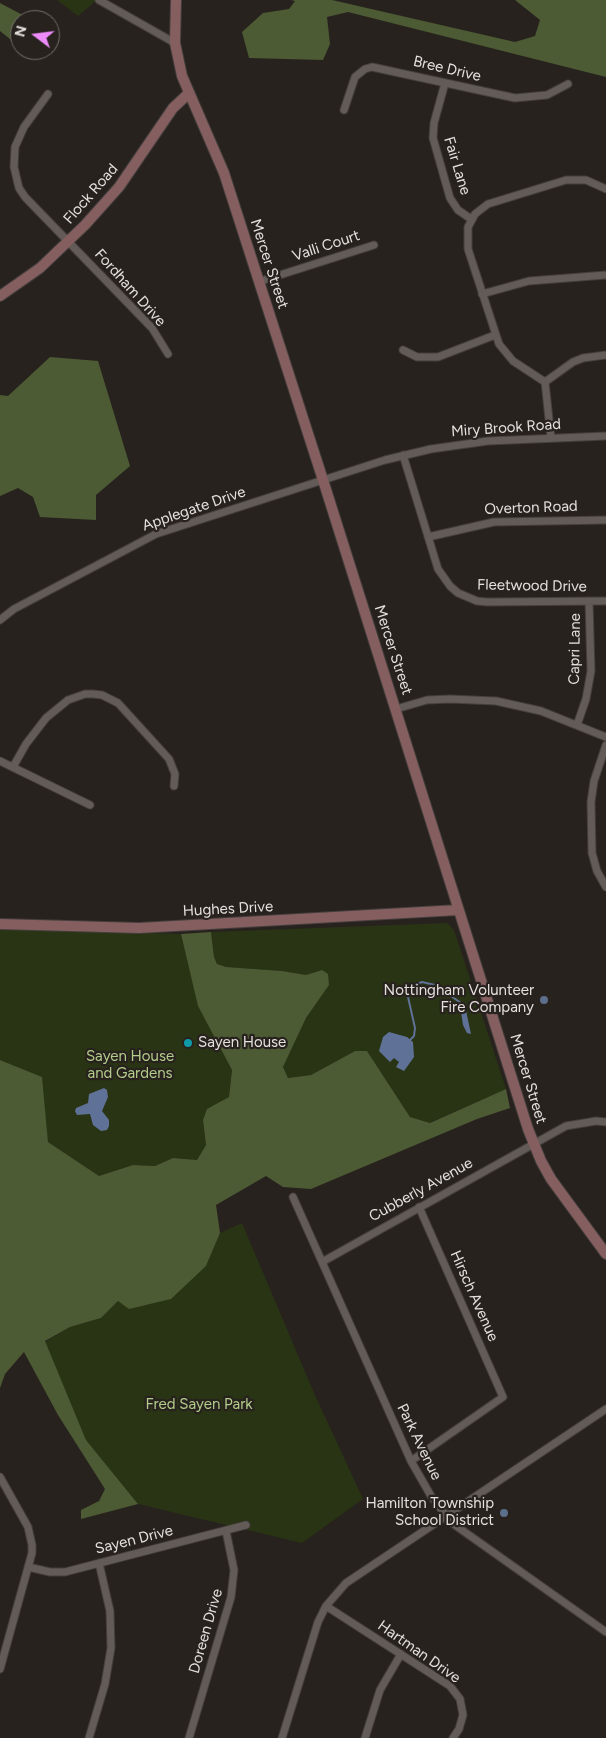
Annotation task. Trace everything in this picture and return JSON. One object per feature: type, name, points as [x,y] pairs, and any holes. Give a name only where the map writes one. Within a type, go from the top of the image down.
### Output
[{"type":"street","points":[[99,0],[175,43]]},
{"type":"street","name":"Mercer Street","points":[[176,0],[175,43],[188,94],[224,174],[533,1142],[551,1178],[606,1254]]},
{"type":"street","name":"Bree Drive","points":[[344,110],[351,83],[359,72],[380,67],[444,83],[526,99],[547,95],[568,84]]},
{"type":"street","name":"Fair Lane","points":[[444,83],[434,123],[433,138],[450,198],[458,210],[471,219]]},
{"type":"street","name":"Fordham Drive","points":[[48,94],[18,136],[14,167],[19,188],[25,197],[152,328],[168,354]]},
{"type":"street","name":"Flock Road","points":[[0,296],[40,268],[69,242],[119,187],[173,108],[188,94]]},
{"type":"street","points":[[545,382],[513,361],[502,348],[495,334],[466,242],[471,219],[488,204],[566,180],[586,180],[606,189]]},
{"type":"street","name":"Valli Court","points":[[258,282],[374,245]]},
{"type":"street","points":[[482,294],[529,281],[606,276]]},
{"type":"street","points":[[403,350],[417,357],[438,357],[495,334]]},
{"type":"street","points":[[545,382],[583,358],[606,356]]},
{"type":"street","points":[[545,382],[551,438]]},
{"type":"street","name":"Miry Brook Road","points":[[323,480],[403,455],[488,441],[606,436]]},
{"type":"street","name":"Fleetwood Drive","points":[[403,455],[428,537],[443,578],[450,586],[466,597],[487,602],[606,601]]},
{"type":"street","name":"Applegate Drive","points":[[0,620],[14,609],[156,534],[323,480]]},
{"type":"street","name":"Overton Road","points":[[428,537],[494,522],[606,520]]},
{"type":"street","name":"Capri Lane","points":[[577,725],[586,700],[591,670],[589,601]]},
{"type":"street","points":[[13,767],[29,738],[53,712],[76,696],[102,695],[118,702],[169,759],[175,774],[174,786]]},
{"type":"street","points":[[396,709],[427,700],[473,699],[519,705],[606,737]]},
{"type":"street","points":[[606,745],[594,781],[591,802],[592,853],[597,871],[606,887]]},
{"type":"street","points":[[0,762],[90,805]]},
{"type":"street","name":"Hughes Drive","points":[[0,924],[139,928],[458,910]]},
{"type":"street","name":"Cubberly Avenue","points":[[322,1262],[533,1142],[566,1126],[596,1121],[606,1122]]},
{"type":"street","name":"Park Avenue","points":[[293,1197],[411,1461],[446,1515],[452,1523],[606,1632]]},
{"type":"street","name":"Hirsch Avenue","points":[[411,1461],[503,1397],[419,1207]]},
{"type":"street","points":[[282,1738],[318,1622],[335,1593],[356,1574],[606,1410]]},
{"type":"street","points":[[0,1477],[32,1536],[32,1553],[0,1669]]},
{"type":"street","name":"Sayen Drive","points":[[28,1567],[59,1572],[246,1525]]},
{"type":"street","name":"Doreen Drive","points":[[189,1738],[232,1597],[234,1570],[226,1531]]},
{"type":"street","points":[[88,1738],[105,1684],[110,1648],[110,1611],[98,1563]]},
{"type":"street","name":"Hartman Drive","points":[[326,1606],[456,1692],[463,1715],[459,1730],[453,1738]]},
{"type":"street","points":[[365,1738],[380,1690],[400,1654]]},
{"type":"green space","points":[[57,0],[97,0],[78,16]]},
{"type":"green space","points":[[291,0],[332,0],[515,42],[535,36],[540,20],[515,0],[606,0],[606,77],[348,12],[327,17],[330,44],[323,60],[249,58],[242,32],[263,13],[289,9],[295,1]]},
{"type":"green space","points":[[0,3],[13,10],[10,10],[10,39],[0,31]]},
{"type":"green space","points":[[50,357],[98,361],[130,466],[96,495],[96,520],[40,517],[33,497],[18,488],[0,496],[0,395],[8,396]]},
{"type":"green space","points":[[447,923],[454,930],[506,1089],[429,1123],[410,1117],[367,1051],[355,1051],[311,1075],[288,1078],[283,1067],[306,1018],[329,985],[322,970],[306,975],[282,971],[226,967],[217,964],[214,957],[211,932]]},
{"type":"green space","name":"Sayen House and Gardens","points":[[0,929],[181,934],[198,1005],[232,1070],[229,1097],[203,1120],[206,1145],[197,1160],[173,1158],[155,1166],[133,1165],[99,1176],[48,1142],[41,1077],[0,1060]]},
{"type":"green space","points":[[211,932],[214,957],[217,964],[226,967],[282,971],[306,975],[322,970],[328,974],[329,985],[306,1018],[283,1067],[288,1078],[311,1075],[355,1051],[367,1051],[410,1117],[430,1123],[506,1089],[510,1108],[477,1119],[311,1189],[283,1187],[266,1176],[216,1205],[220,1233],[206,1266],[171,1299],[129,1309],[118,1301],[101,1318],[70,1327],[45,1341],[86,1440],[138,1504],[81,1519],[81,1510],[99,1501],[105,1489],[58,1415],[24,1352],[5,1374],[0,1388],[0,1060],[42,1077],[48,1142],[99,1176],[133,1165],[155,1166],[173,1158],[197,1160],[206,1145],[203,1120],[207,1109],[229,1097],[232,1070],[198,1006],[181,934]]},
{"type":"green space","name":"Fred Sayen Park","points":[[242,1223],[314,1393],[363,1499],[302,1543],[138,1504],[86,1440],[45,1342],[70,1327],[101,1318],[118,1301],[206,1266],[220,1233]]},
{"type":"water","points":[[461,1003],[465,1006],[471,1034],[467,1033],[463,1025]]},
{"type":"water","points":[[389,1032],[407,1037],[413,1042],[414,1057],[404,1071],[396,1067],[399,1062],[394,1058],[390,1062],[379,1051],[383,1037]]},
{"type":"water","points":[[104,1088],[107,1090],[108,1097],[102,1111],[109,1120],[109,1126],[107,1130],[101,1131],[93,1125],[90,1114],[77,1115],[75,1111],[76,1108],[88,1103],[89,1094]]},
{"type":"waterway","points":[[410,1040],[414,1036],[415,1028],[408,997],[415,985],[422,982],[435,985],[461,1003]]},
{"type":"place","name":"Nottingham Volunteer Fire Company","points":[[544,1000]]},
{"type":"place","name":"Sayen House","points":[[188,1043]]},
{"type":"place","name":"Hamilton Township School District","points":[[504,1513]]}]
